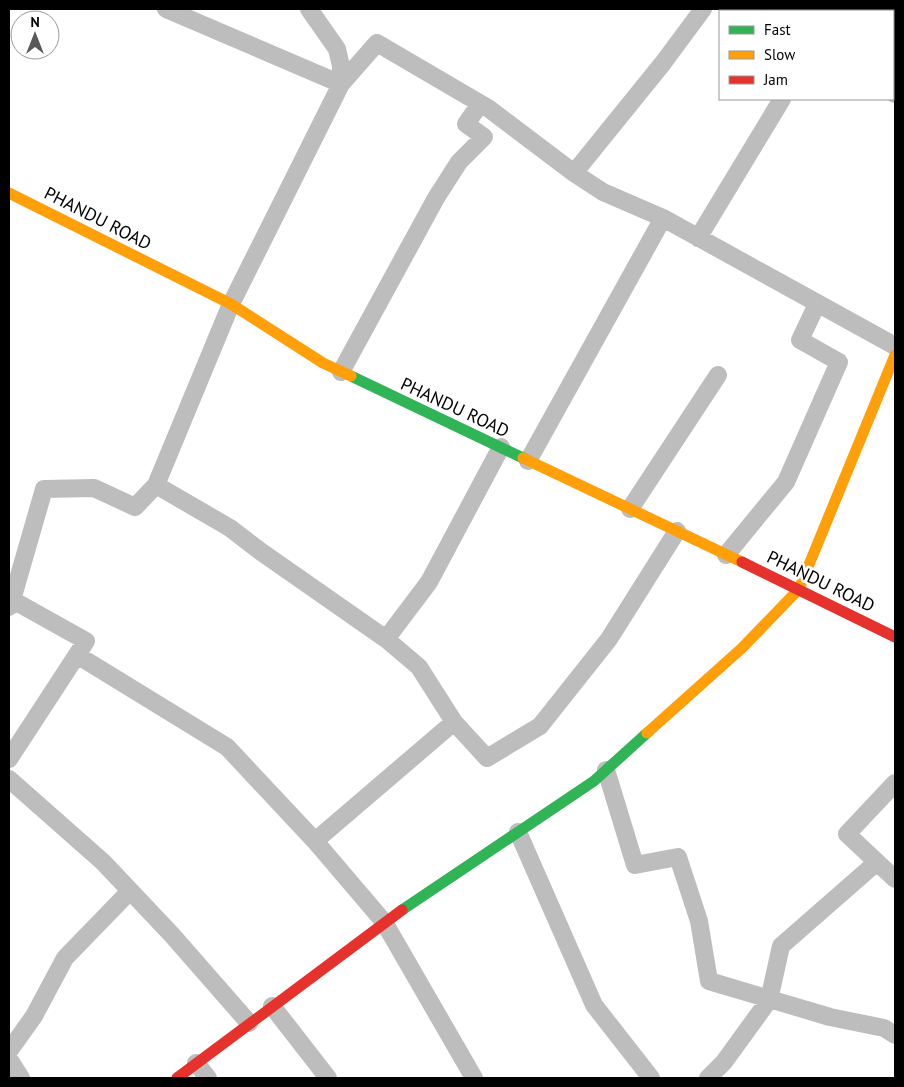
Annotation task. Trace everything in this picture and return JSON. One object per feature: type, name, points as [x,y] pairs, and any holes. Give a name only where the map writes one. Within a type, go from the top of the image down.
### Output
[{"type":"street","points":[[166,9],[341,84]]},
{"type":"street","points":[[309,9],[336,49],[341,66],[341,84]]},
{"type":"street","points":[[574,173],[703,9]]},
{"type":"street","points":[[9,759],[86,641],[10,602],[44,489],[94,488],[135,507],[156,485],[231,304],[341,84],[377,43],[480,104],[603,192],[662,218],[895,346]]},
{"type":"street","points":[[698,238],[781,100]]},
{"type":"street","points":[[342,372],[436,198],[459,162],[484,137],[466,124],[480,104]]},
{"type":"street","name":"PHANDU ROAD","points":[[9,192],[231,304],[323,363],[726,555],[892,630]]},
{"type":"street","points":[[528,461],[662,218]]},
{"type":"street","points":[[726,555],[786,482],[839,362],[800,340],[818,304]]},
{"type":"street","points":[[177,1078],[384,922],[594,781],[742,648],[799,589],[895,355]]},
{"type":"street","points":[[630,509],[718,375]]},
{"type":"street","points":[[386,639],[429,582],[500,448]]},
{"type":"street","points":[[156,485],[230,528],[260,552],[386,639],[419,667],[454,722],[486,758],[540,726],[609,639],[677,531]]},
{"type":"street","points":[[77,655],[227,747],[315,841],[384,922],[474,1078]]},
{"type":"street","points":[[315,841],[454,722]]},
{"type":"street","points":[[606,770],[635,865],[678,857],[699,922],[709,981],[830,1017],[884,1028],[895,1035]]},
{"type":"street","points":[[9,779],[103,862],[172,935],[249,1023]]},
{"type":"street","points":[[895,783],[847,834],[895,879]]},
{"type":"street","points":[[518,832],[594,1005],[651,1078]]},
{"type":"street","points":[[708,1078],[724,1062],[769,1000],[781,946],[877,862]]},
{"type":"street","points":[[9,1050],[34,1016],[65,958],[130,890]]},
{"type":"street","points":[[272,1006],[328,1078]]},
{"type":"street","points":[[9,1059],[20,1078]]},
{"type":"street","points":[[196,1063],[208,1078]]},
{"type":"traffic: fast","points":[[351,376],[523,458]]},
{"type":"traffic: fast","points":[[402,910],[594,781],[647,733]]},
{"type":"traffic: slow","points":[[9,193],[231,304],[323,363],[351,376]]},
{"type":"traffic: slow","points":[[647,733],[742,648],[799,589],[895,355]]},
{"type":"traffic: slow","points":[[523,458],[742,562]]},
{"type":"traffic: jam","points":[[742,562],[895,637]]},
{"type":"traffic: jam","points":[[177,1078],[402,910]]}]
